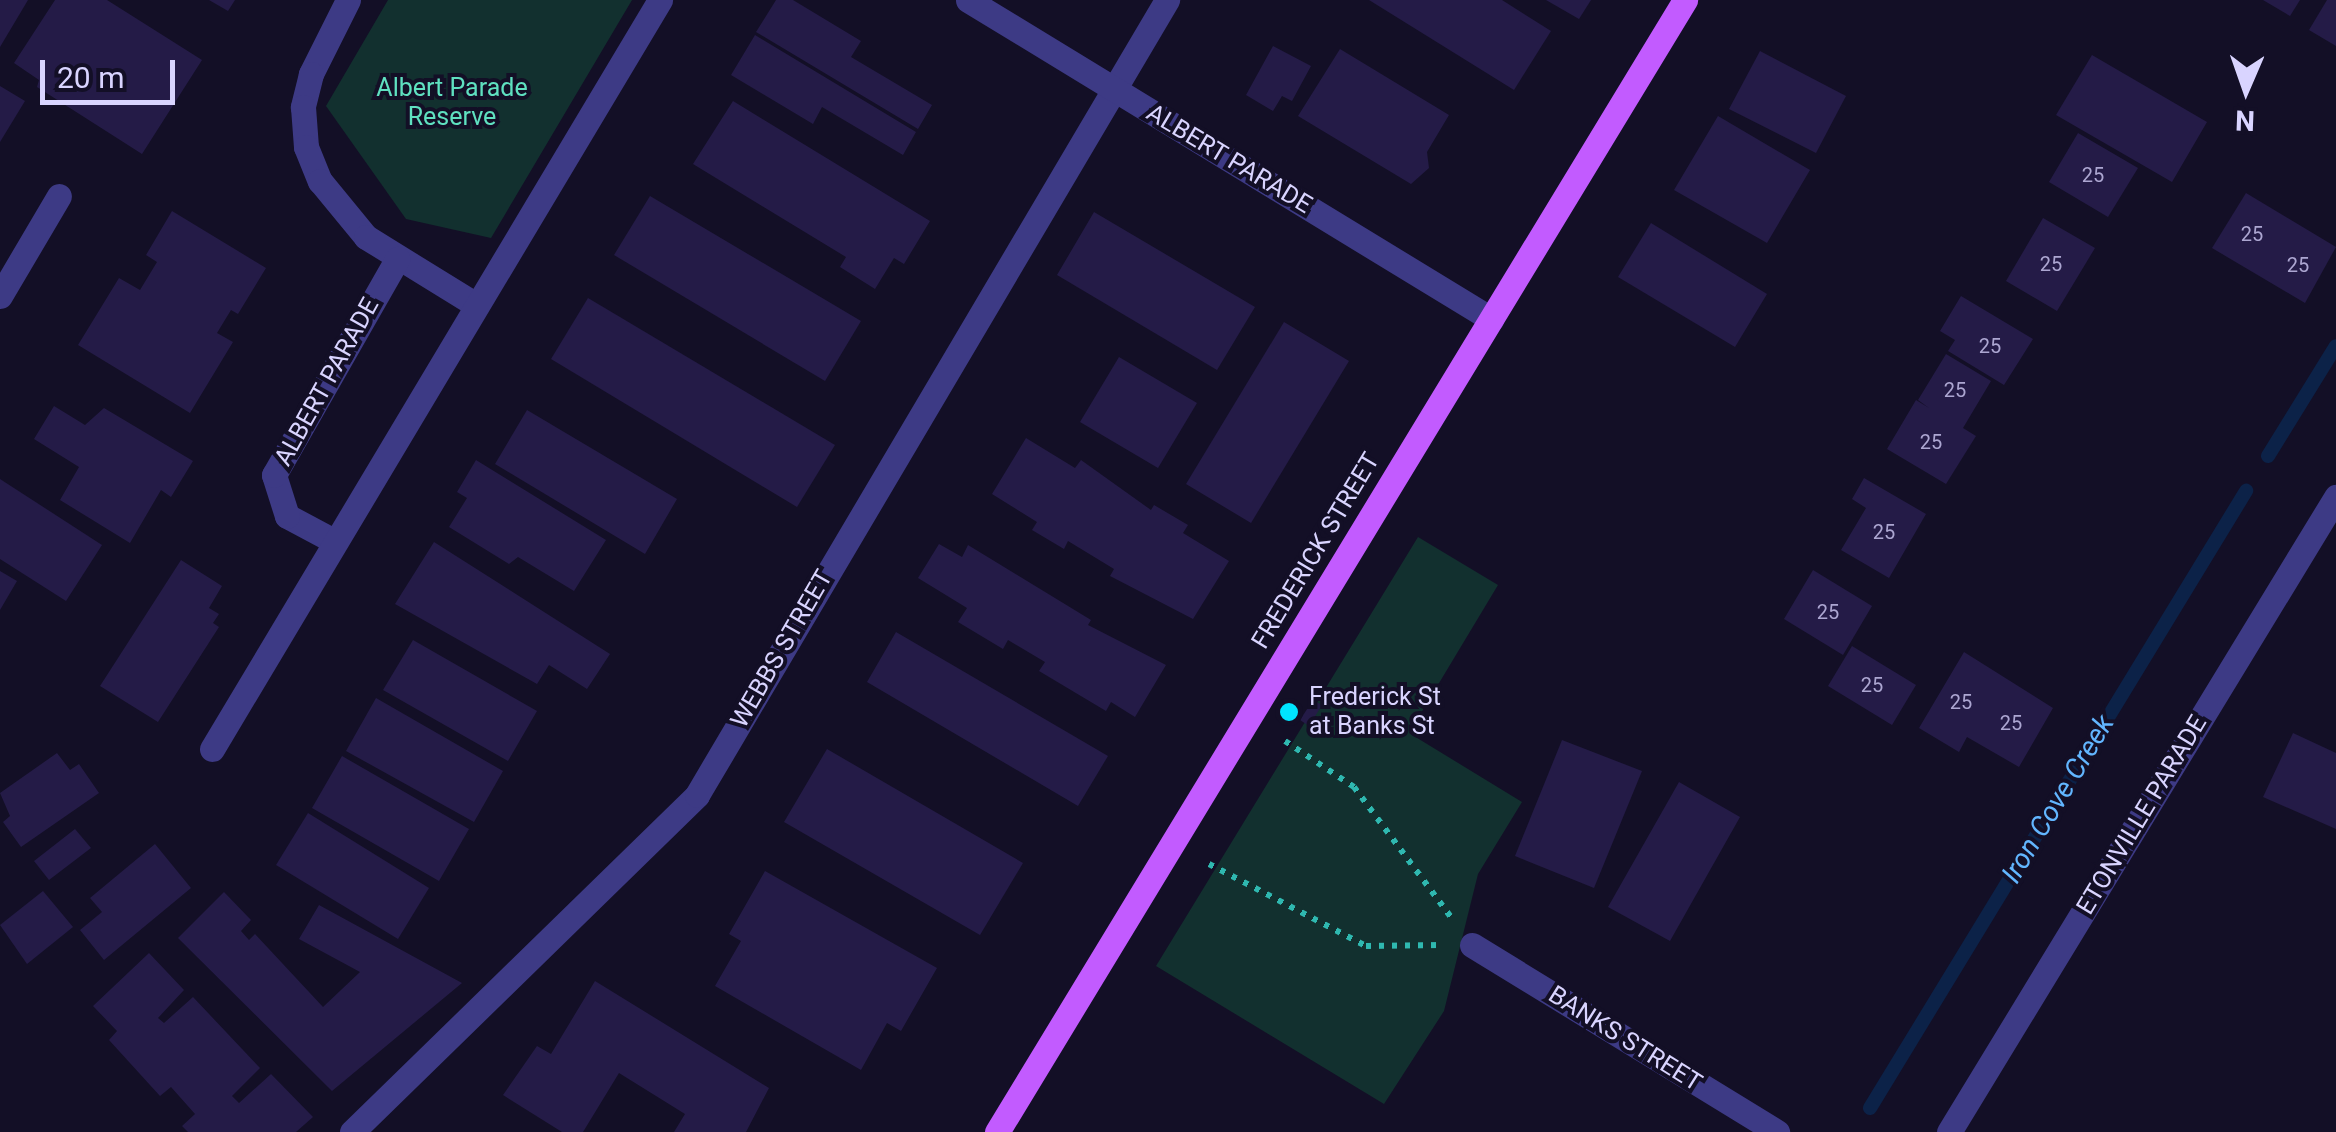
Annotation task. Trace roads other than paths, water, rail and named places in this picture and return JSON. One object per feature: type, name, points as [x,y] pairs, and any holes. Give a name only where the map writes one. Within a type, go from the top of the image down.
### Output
[{"type":"main road","name":"FREDERICK STREET","points":[[997,1132],[1685,0]]},
{"type":"street","points":[[348,0],[311,74],[303,107],[306,147],[340,210],[396,259],[474,303]]},
{"type":"street","points":[[212,749],[332,540],[660,0]]},
{"type":"street","name":"ALBERT PARADE","points":[[968,0],[1490,318]]},
{"type":"street","name":"WEBBS STREET","points":[[352,1132],[697,795],[1167,0]]},
{"type":"street","points":[[0,296],[60,196]]},
{"type":"street","name":"ALBERT PARADE","points":[[332,540],[286,516],[274,476],[396,259]]},
{"type":"street","name":"ETONVILLE PARADE","points":[[1948,1132],[2336,497]]},
{"type":"street","name":"BANKS STREET","points":[[1472,945],[1777,1132]]},
{"type":"waterway","name":"Iron Cove Creek","points":[[2268,456],[2336,346]]},
{"type":"waterway","name":"Iron Cove Creek","points":[[1870,1108],[2246,491]]},
{"type":"place","name":"Frederick St at Banks St","points":[[1289,712]]},
{"type":"park label","name":"Albert Parade Reserve","points":[[452,104]]}]
